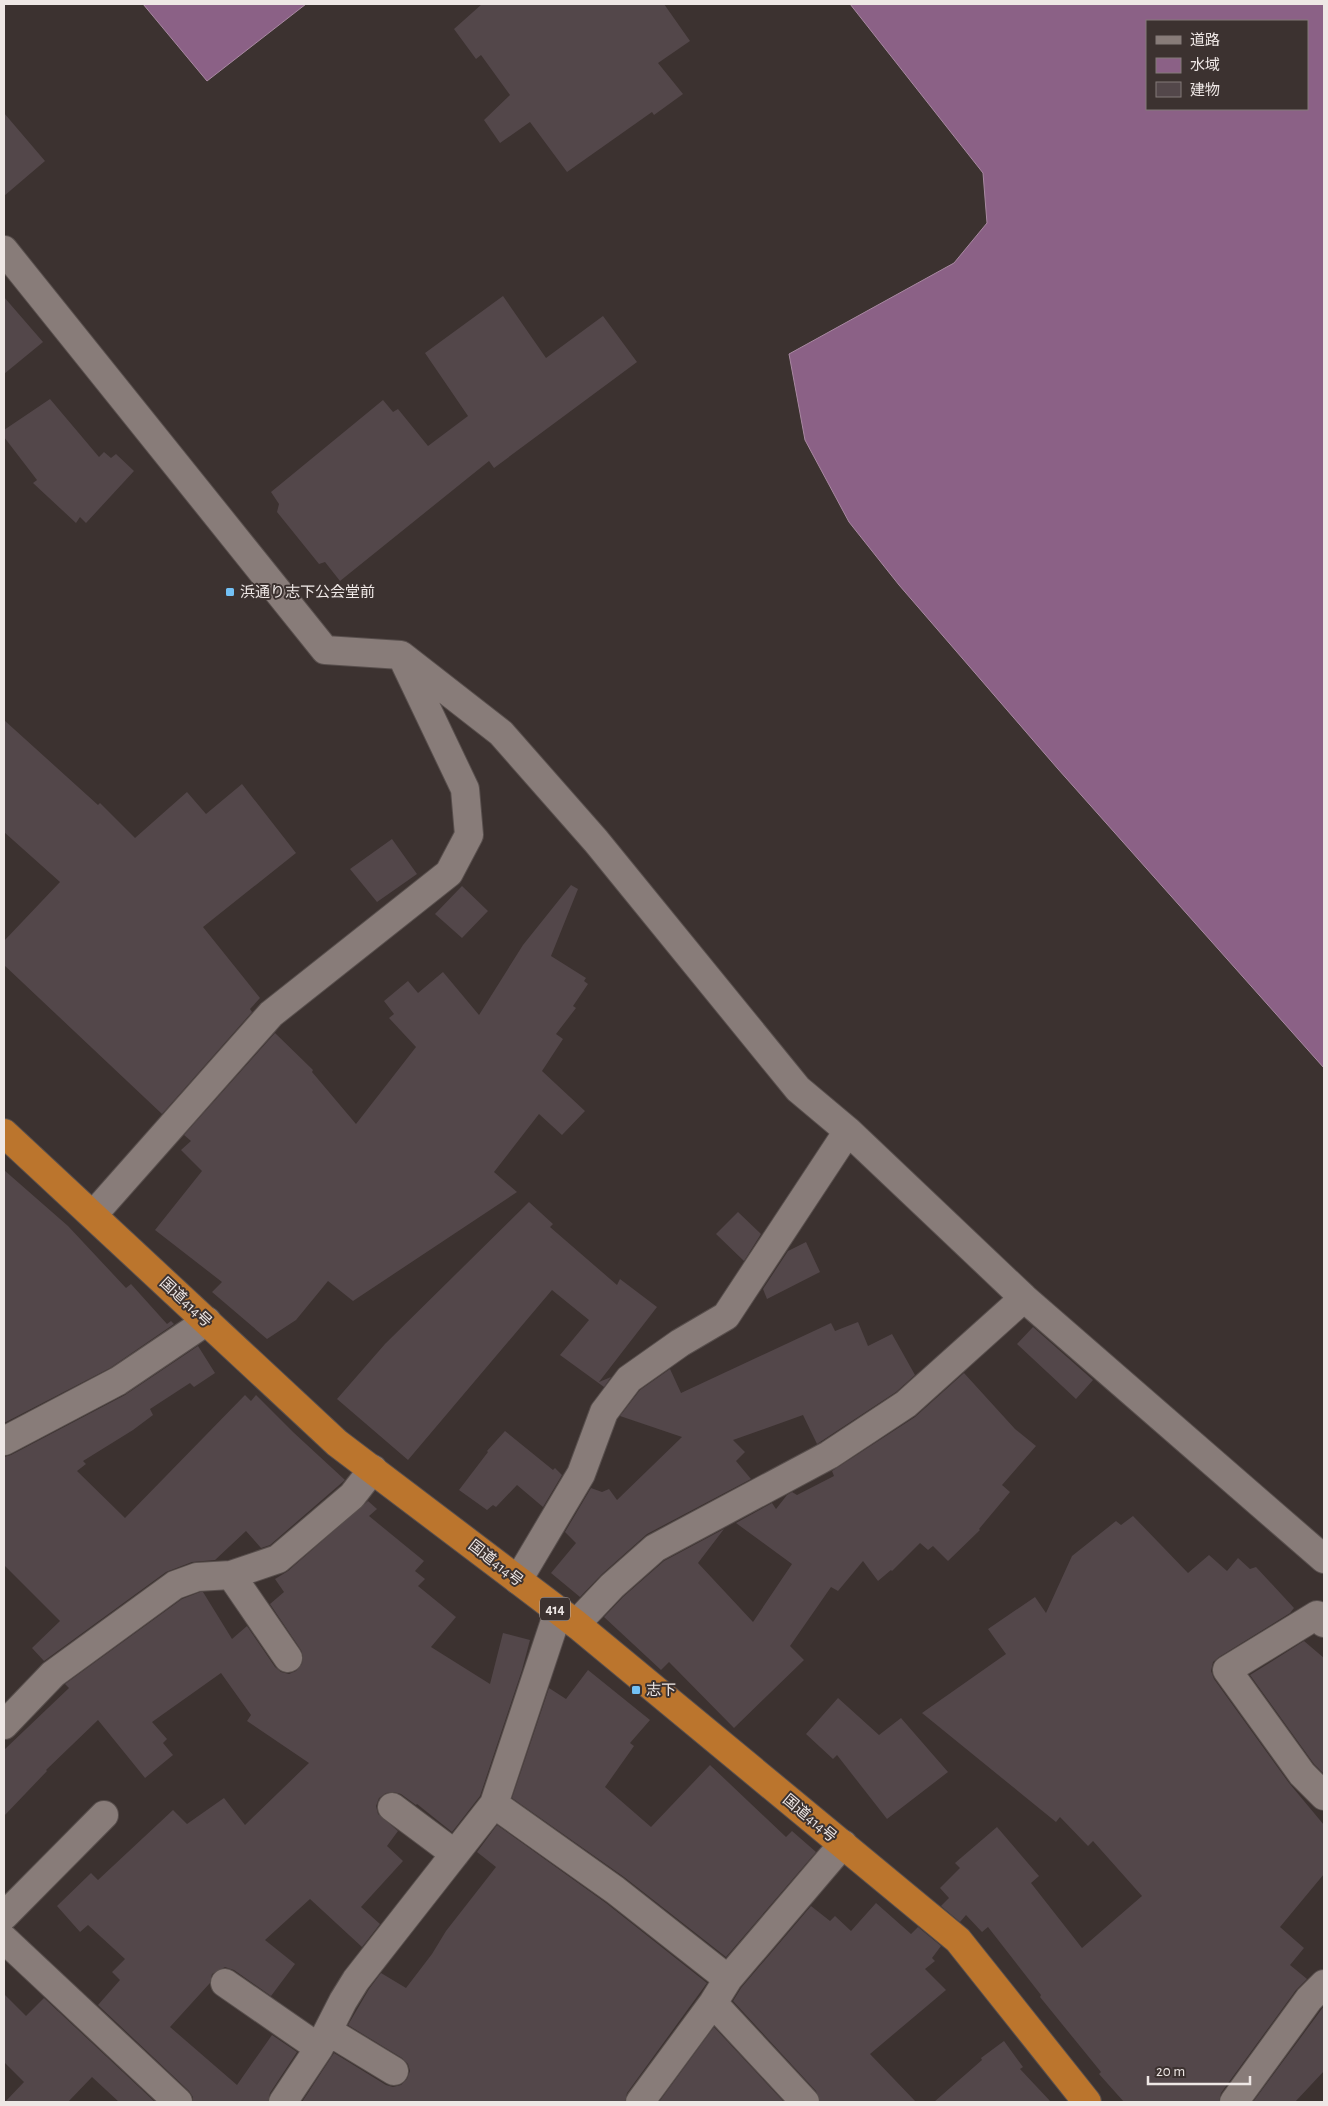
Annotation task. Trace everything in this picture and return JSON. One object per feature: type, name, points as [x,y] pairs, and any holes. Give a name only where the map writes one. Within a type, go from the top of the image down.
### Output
[{"type":"highway","name":"国道414号","points":[[4,1133],[337,1443],[567,1618],[958,1940],[1087,2102]]},
{"type":"street","points":[[4,250],[325,650],[401,655],[502,733],[596,842],[798,1089],[848,1131],[1024,1298],[1324,1559]]},
{"type":"street","points":[[93,1215],[271,1014],[449,873],[469,835],[464,789],[401,655]]},
{"type":"street","points":[[518,1580],[581,1474],[604,1412],[628,1379],[680,1343],[726,1316],[848,1131]]},
{"type":"street","points":[[284,2102],[324,2040],[343,2001],[356,1980],[494,1804],[567,1618],[612,1586],[655,1548],[829,1455],[906,1404],[1024,1298]]},
{"type":"street","points":[[4,1441],[118,1381],[206,1321]]},
{"type":"street","points":[[4,1725],[53,1674],[175,1585],[197,1577],[231,1575],[278,1559],[352,1496],[373,1470]]},
{"type":"street","points":[[231,1575],[288,1658]]},
{"type":"street","points":[[1324,1623],[1317,1615],[1227,1670],[1302,1774],[1324,1796]]},
{"type":"street","points":[[494,1804],[615,1890],[728,1979]]},
{"type":"street","points":[[392,1808],[454,1854]]},
{"type":"street","points":[[4,1916],[104,1815]]},
{"type":"street","points":[[640,2102],[713,2003],[728,1979],[843,1844]]},
{"type":"street","points":[[4,1939],[178,2102]]},
{"type":"street","points":[[225,1983],[324,2040],[394,2071]]},
{"type":"street","points":[[1234,2102],[1309,1999],[1324,1984]]},
{"type":"street","points":[[713,2003],[805,2102]]},
{"type":"water","points":[[143,4],[306,4],[207,81]]},
{"type":"water","points":[[850,4],[1324,4],[1324,1068],[1058,769],[899,585],[849,522],[805,440],[789,354],[954,263],[987,223],[983,173]]},
{"type":"building","points":[[482,4],[664,4],[690,41],[658,63],[683,94],[654,115],[652,112],[567,172],[530,122],[500,143],[484,120],[510,95],[481,55],[476,59],[454,29]]},
{"type":"building","points":[[4,113],[45,161],[4,196]]},
{"type":"building","points":[[503,296],[546,358],[603,316],[637,362],[494,468],[489,461],[340,581],[325,562],[319,564],[277,512],[279,504],[271,492],[383,400],[393,412],[398,409],[428,446],[468,416],[425,353]]},
{"type":"building","points":[[4,297],[43,342],[4,374]]},
{"type":"building","points":[[50,399],[99,457],[104,452],[111,458],[116,454],[134,471],[86,523],[80,517],[76,523],[33,483],[37,480],[4,437],[4,430]]},
{"type":"building","points":[[4,720],[98,805],[100,803],[135,838],[187,792],[206,814],[242,784],[296,853],[203,927],[260,998],[250,1009],[252,1012],[162,1114],[4,965],[4,941],[60,882],[4,832]]},
{"type":"building","points":[[392,839],[417,874],[377,902],[350,869]]},
{"type":"building","points":[[571,885],[578,889],[551,956],[586,978],[584,981],[588,984],[573,1006],[576,1008],[556,1034],[563,1039],[542,1071],[585,1111],[562,1135],[539,1114],[494,1172],[517,1192],[353,1301],[328,1281],[296,1320],[267,1339],[212,1292],[222,1282],[155,1230],[202,1171],[181,1150],[191,1141],[184,1135],[275,1033],[313,1070],[312,1072],[356,1124],[416,1047],[389,1018],[394,1014],[384,1001],[408,981],[418,993],[443,972],[479,1015],[523,945]]},
{"type":"building","points":[[462,886],[488,911],[462,938],[435,914]]},
{"type":"building","points":[[4,1170],[68,1226],[126,1288],[131,1284],[167,1324],[171,1321],[174,1324],[110,1368],[4,1423]]},
{"type":"building","points":[[529,1202],[553,1224],[550,1227],[617,1285],[620,1279],[657,1307],[599,1382],[611,1377],[604,1387],[560,1355],[589,1320],[552,1290],[408,1460],[337,1399],[385,1344]]},
{"type":"building","points":[[738,1212],[761,1234],[744,1261],[716,1234]]},
{"type":"building","points":[[806,1242],[820,1272],[767,1299],[763,1289],[788,1251]]},
{"type":"building","points":[[858,1322],[868,1346],[892,1334],[915,1375],[896,1392],[817,1444],[803,1415],[733,1440],[745,1452],[736,1461],[751,1479],[647,1534],[602,1574],[580,1597],[551,1573],[576,1543],[565,1532],[591,1488],[602,1492],[609,1489],[617,1500],[682,1437],[620,1416],[640,1390],[670,1369],[681,1393],[831,1323],[835,1331]]},
{"type":"building","points":[[1033,1327],[1093,1380],[1076,1399],[1017,1344]]},
{"type":"building","points":[[198,1346],[215,1373],[194,1387],[190,1383],[150,1409],[153,1415],[133,1430],[83,1461],[86,1464],[77,1471],[125,1518],[245,1395],[251,1401],[256,1395],[345,1480],[270,1545],[261,1548],[246,1531],[215,1560],[192,1562],[166,1572],[44,1661],[32,1648],[60,1621],[4,1565],[4,1457],[125,1395]]},
{"type":"building","points":[[964,1373],[1015,1429],[1036,1446],[1002,1485],[1010,1492],[980,1530],[948,1561],[933,1546],[928,1550],[920,1543],[892,1571],[878,1581],[863,1561],[838,1591],[831,1587],[790,1646],[804,1660],[734,1728],[669,1662],[661,1670],[604,1617],[623,1597],[664,1561],[724,1529],[698,1563],[753,1622],[792,1564],[736,1523],[772,1503],[776,1509],[787,1495],[792,1492],[797,1495],[834,1476],[832,1471],[915,1417]]},
{"type":"building","points":[[505,1431],[553,1470],[555,1468],[562,1475],[543,1507],[517,1485],[496,1507],[493,1505],[487,1510],[459,1490],[487,1451]]},
{"type":"building","points":[[368,1501],[377,1509],[369,1516],[424,1561],[415,1571],[425,1579],[418,1586],[456,1617],[431,1647],[490,1684],[503,1633],[530,1640],[522,1670],[480,1796],[452,1832],[417,1804],[401,1794],[394,1792],[386,1793],[379,1798],[376,1806],[378,1814],[398,1831],[387,1846],[403,1861],[361,1907],[380,1924],[362,1947],[310,1899],[265,1940],[295,1964],[271,1996],[234,1970],[225,1967],[212,1974],[210,1983],[170,2027],[237,2085],[272,2035],[297,2052],[270,2093],[268,2102],[193,2102],[193,2097],[189,2091],[98,2005],[120,1980],[112,1972],[125,1959],[88,1925],[80,1932],[57,1906],[91,1873],[98,1880],[173,1810],[187,1824],[224,1798],[245,1825],[309,1763],[247,1721],[251,1715],[221,1673],[152,1722],[167,1739],[163,1743],[173,1755],[145,1778],[98,1720],[46,1770],[4,1816],[4,1750],[69,1688],[65,1684],[182,1599],[200,1592],[203,1592],[232,1639],[247,1626],[275,1667],[281,1672],[289,1674],[296,1671],[302,1664],[303,1656],[301,1650],[270,1604],[284,1592],[275,1579],[288,1571]]},
{"type":"building","points":[[1133,1516],[1188,1573],[1209,1555],[1227,1571],[1238,1558],[1250,1569],[1256,1567],[1294,1608],[1290,1613],[1219,1657],[1213,1662],[1211,1671],[1214,1679],[1289,1783],[1324,1825],[1324,1874],[1280,1927],[1304,1948],[1290,1965],[1307,1979],[1296,1990],[1221,2093],[1219,2102],[1124,2102],[1099,2074],[1101,2072],[1040,1997],[1041,1995],[988,1927],[982,1932],[966,1915],[960,1922],[941,1906],[949,1898],[940,1888],[960,1868],[955,1863],[997,1827],[1039,1876],[1031,1883],[1082,1948],[1142,1896],[1093,1841],[1088,1846],[1060,1817],[1056,1822],[922,1713],[1006,1654],[988,1629],[1035,1597],[1046,1613],[1072,1556],[1116,1521],[1121,1525]]},
{"type":"building","points":[[1304,1641],[1324,1658],[1323,1773],[1314,1764],[1250,1675]]},
{"type":"building","points":[[588,1670],[650,1720],[630,1743],[634,1746],[605,1787],[651,1827],[710,1765],[786,1837],[792,1831],[816,1852],[726,1957],[624,1877],[512,1798],[549,1688],[566,1699]]},
{"type":"building","points":[[838,1698],[879,1735],[901,1718],[948,1772],[887,1819],[837,1755],[833,1759],[806,1734]]},
{"type":"building","points":[[497,1825],[606,1903],[707,1983],[627,2093],[625,2102],[302,2102],[334,2053],[386,2085],[393,2087],[401,2085],[407,2079],[410,2071],[408,2064],[402,2058],[348,2025],[369,1989],[381,1973],[406,1988],[432,1954],[446,1931],[496,1867],[477,1852]]},
{"type":"building","points":[[876,1903],[911,1934],[918,1927],[941,1946],[932,1958],[935,1961],[925,1969],[946,1990],[870,2054],[916,2102],[820,2102],[816,2091],[733,2001],[741,1988],[811,1906],[830,1921],[835,1916],[851,1931]]},
{"type":"building","points":[[4,1994],[26,2016],[44,1998],[155,2102],[119,2102],[92,2077],[68,2102],[5,2102],[24,2082],[4,2062]]},
{"type":"building","points":[[1324,2006],[1324,2071],[1295,2102],[1253,2102]]},
{"type":"building","points":[[714,2027],[784,2102],[659,2102]]},
{"type":"building","points":[[1004,2041],[1023,2067],[1020,2069],[1051,2102],[934,2102],[982,2060],[981,2058]]},
{"type":"place","name":"浜通り志下公会堂前","points":[[230,592]]},
{"type":"place","name":"志下","points":[[636,1690]]}]
